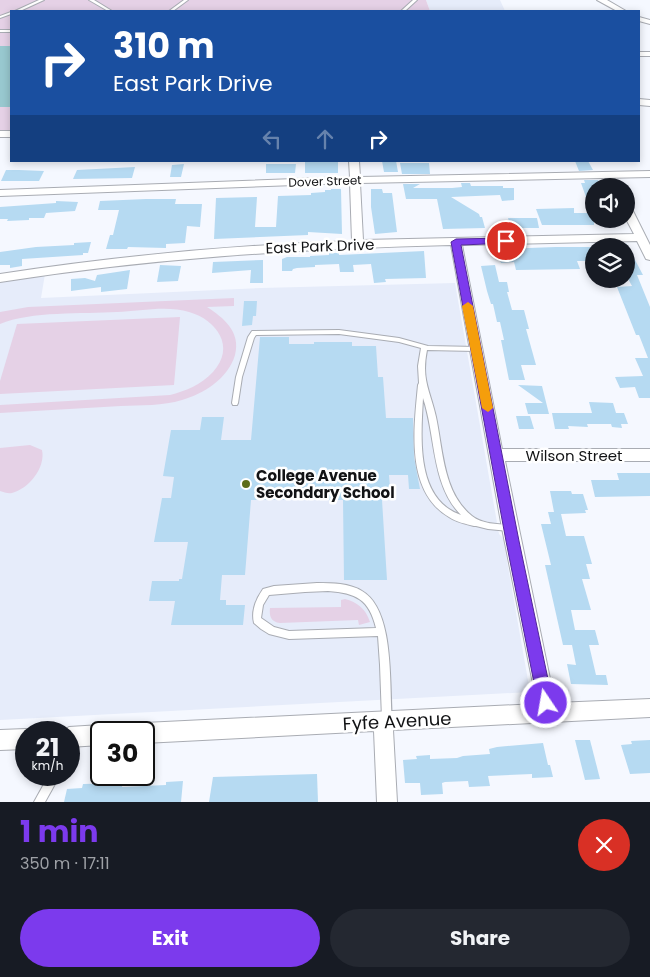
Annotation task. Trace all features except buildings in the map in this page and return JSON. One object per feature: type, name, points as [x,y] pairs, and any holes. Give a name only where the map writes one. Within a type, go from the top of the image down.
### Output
[{"type":"street","points":[[601,0],[620,10]]},
{"type":"street","points":[[354,162],[358,245]]},
{"type":"street","name":"Dover Street","points":[[0,193],[355,180],[650,174]]},
{"type":"street","points":[[635,225],[650,256]]},
{"type":"street","name":"East Park Drive","points":[[0,278],[50,269],[210,252],[358,245],[641,237]]},
{"type":"street","points":[[456,242],[510,528],[548,713]]},
{"type":"street","name":"Wilson Street","points":[[497,455],[650,454]]},
{"type":"street","name":"Fyfe Avenue","points":[[155,732],[650,708]]},
{"type":"street","points":[[385,722],[387,802]]},
{"type":"street","points":[[0,740],[15,739]]},
{"type":"lane","points":[[20,10],[42,0]]},
{"type":"lane","points":[[91,0],[108,10]]},
{"type":"lane","points":[[172,10],[185,0]]},
{"type":"lane","points":[[404,10],[415,0]]},
{"type":"lane","points":[[26,8],[30,10]]},
{"type":"lane","points":[[235,404],[239,377],[251,336],[254,333],[352,333],[399,340],[424,347],[476,349]]},
{"type":"lane","points":[[424,347],[417,442],[425,486],[436,503],[448,513],[462,520],[481,525],[510,528]]},
{"type":"lane","points":[[421,377],[434,424],[442,470],[447,484],[463,512],[481,525]]},
{"type":"lane","points":[[380,632],[289,635],[264,627],[258,620],[257,608],[266,592],[327,588],[358,593],[367,599],[376,610],[380,632],[385,722]]},
{"type":"lane","points":[[39,802],[48,786]]},
{"type":"shaded area","points":[[0,0],[426,0],[430,10],[10,10],[10,130],[0,131]]},
{"type":"shaded area","points":[[426,0],[500,0],[505,10],[430,10]]},
{"type":"shaded area","name":"College Avenue Secondary School","points":[[45,274],[41,298],[261,288],[455,283],[499,534],[503,538],[530,692],[0,720],[0,282]]},
{"type":"shaded area","points":[[234,298],[234,306],[207,307],[230,327],[236,339],[236,347],[232,364],[227,371],[214,384],[198,394],[175,402],[160,404],[0,413],[0,405],[170,395],[198,384],[208,377],[220,363],[223,344],[215,328],[208,321],[181,310],[153,309],[42,315],[0,324],[0,312],[28,307]]},
{"type":"shaded area","points":[[180,317],[174,385],[0,394],[0,381],[17,324]]},
{"type":"shaded area","points":[[30,445],[42,450],[43,457],[34,477],[18,491],[6,493],[0,491],[0,448]]},
{"type":"shaded area","points":[[345,599],[361,607],[370,622],[359,625],[358,620],[280,623],[274,621],[270,616],[270,608],[341,607],[341,600]]},
{"type":"water","points":[[0,46],[10,46],[10,107],[0,107]]},
{"type":"slow traffic","points":[[468,306],[488,408]]},
{"type":"place","name":"College Avenue Secondary School","points":[[246,484]]},
{"type":"route","points":[[506,241],[456,242],[512,541],[546,703]]}]
